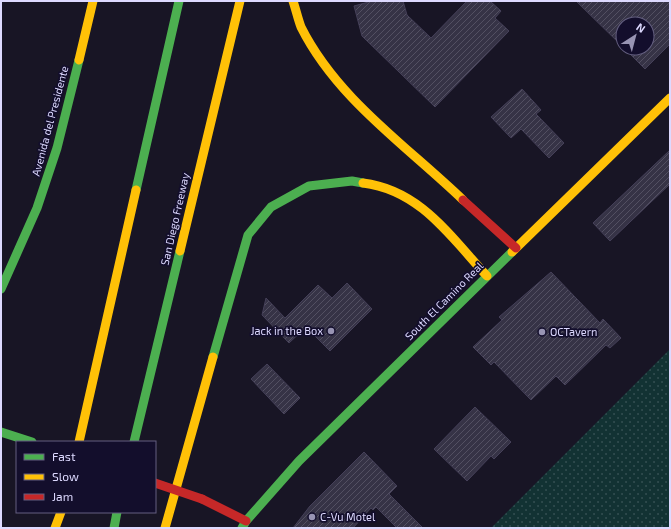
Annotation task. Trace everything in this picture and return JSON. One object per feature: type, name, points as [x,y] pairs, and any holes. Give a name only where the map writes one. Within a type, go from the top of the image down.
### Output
[{"type":"main road","name":"Avenida del Presidente","points":[[1,289],[37,208],[57,148],[93,1]]},
{"type":"main road","points":[[79,441],[178,1]]},
{"type":"main road","name":"San Diego Freeway","points":[[134,441],[240,1]]},
{"type":"main road","points":[[293,1],[295,13],[314,51],[342,86],[516,248]]},
{"type":"main road","name":"South El Camino Real","points":[[244,525],[299,461],[516,248],[584,184],[670,98]]},
{"type":"main road","points":[[165,528],[248,235],[271,207],[309,186],[352,181],[381,185],[400,194],[428,212],[488,276]]},
{"type":"main road","points":[[6,433],[29,441]]},
{"type":"main road","points":[[156,483],[202,499],[244,525]]},
{"type":"main road","points":[[55,528],[62,513]]},
{"type":"main road","points":[[59,528],[62,513]]},
{"type":"main road","points":[[114,528],[117,513]]},
{"type":"green space","points":[[670,349],[670,528],[491,528]]},
{"type":"building","points":[[372,1],[403,1],[407,15],[431,38],[467,1],[490,1],[501,11],[495,18],[509,31],[435,107],[362,36],[354,6]]},
{"type":"building","points":[[576,1],[670,1],[670,44],[645,69],[632,56],[655,56],[655,16],[615,16],[615,39]]},
{"type":"building","points":[[522,89],[541,110],[536,114],[564,143],[549,158],[521,129],[511,138],[491,117]]},
{"type":"building","points":[[670,150],[670,184],[610,241],[593,223]]},
{"type":"building","points":[[551,272],[600,323],[603,319],[621,338],[610,348],[606,345],[565,385],[556,376],[531,400],[494,362],[491,365],[473,347],[502,320],[499,317]]},
{"type":"building","name":"Jack in the Box","points":[[347,283],[372,309],[330,351],[306,327],[289,343],[262,315],[266,298],[285,318],[318,285],[332,298]]},
{"type":"building","points":[[267,364],[300,398],[284,414],[251,379]]},
{"type":"building","points":[[475,407],[511,442],[494,459],[491,456],[467,481],[434,449]]},
{"type":"building","points":[[364,452],[397,486],[389,494],[423,528],[397,528],[376,507],[373,510],[371,508],[353,528],[293,528],[310,506]]},
{"type":"traffic: fast","points":[[136,190],[179,1]]},
{"type":"traffic: fast","points":[[1,289],[37,208],[57,148],[79,60]]},
{"type":"traffic: fast","points":[[213,357],[248,235],[271,207],[309,186],[352,181],[363,183]]},
{"type":"traffic: fast","points":[[134,441],[180,251]]},
{"type":"traffic: fast","points":[[242,528],[246,521],[299,461],[512,252]]},
{"type":"traffic: fast","points":[[1,432],[29,441]]},
{"type":"traffic: fast","points":[[114,528],[117,513]]},
{"type":"traffic: slow","points":[[79,60],[93,1]]},
{"type":"traffic: slow","points":[[180,251],[240,1]]},
{"type":"traffic: slow","points":[[293,1],[301,27],[316,53],[334,77],[374,120],[463,200]]},
{"type":"traffic: slow","points":[[512,252],[670,98]]},
{"type":"traffic: slow","points":[[363,183],[383,187],[418,205],[447,231],[487,276]]},
{"type":"traffic: slow","points":[[79,441],[136,190]]},
{"type":"traffic: slow","points":[[165,528],[213,357]]},
{"type":"traffic: slow","points":[[55,528],[61,513]]},
{"type":"traffic: jam","points":[[463,200],[516,248]]},
{"type":"traffic: jam","points":[[156,483],[202,499]]},
{"type":"traffic: jam","points":[[202,499],[246,521]]},
{"type":"place","name":"Jack in the Box","points":[[331,331]]},
{"type":"place","name":"OCTavern","points":[[542,332]]},
{"type":"place","name":"C-Vu Motel","points":[[312,517]]}]
